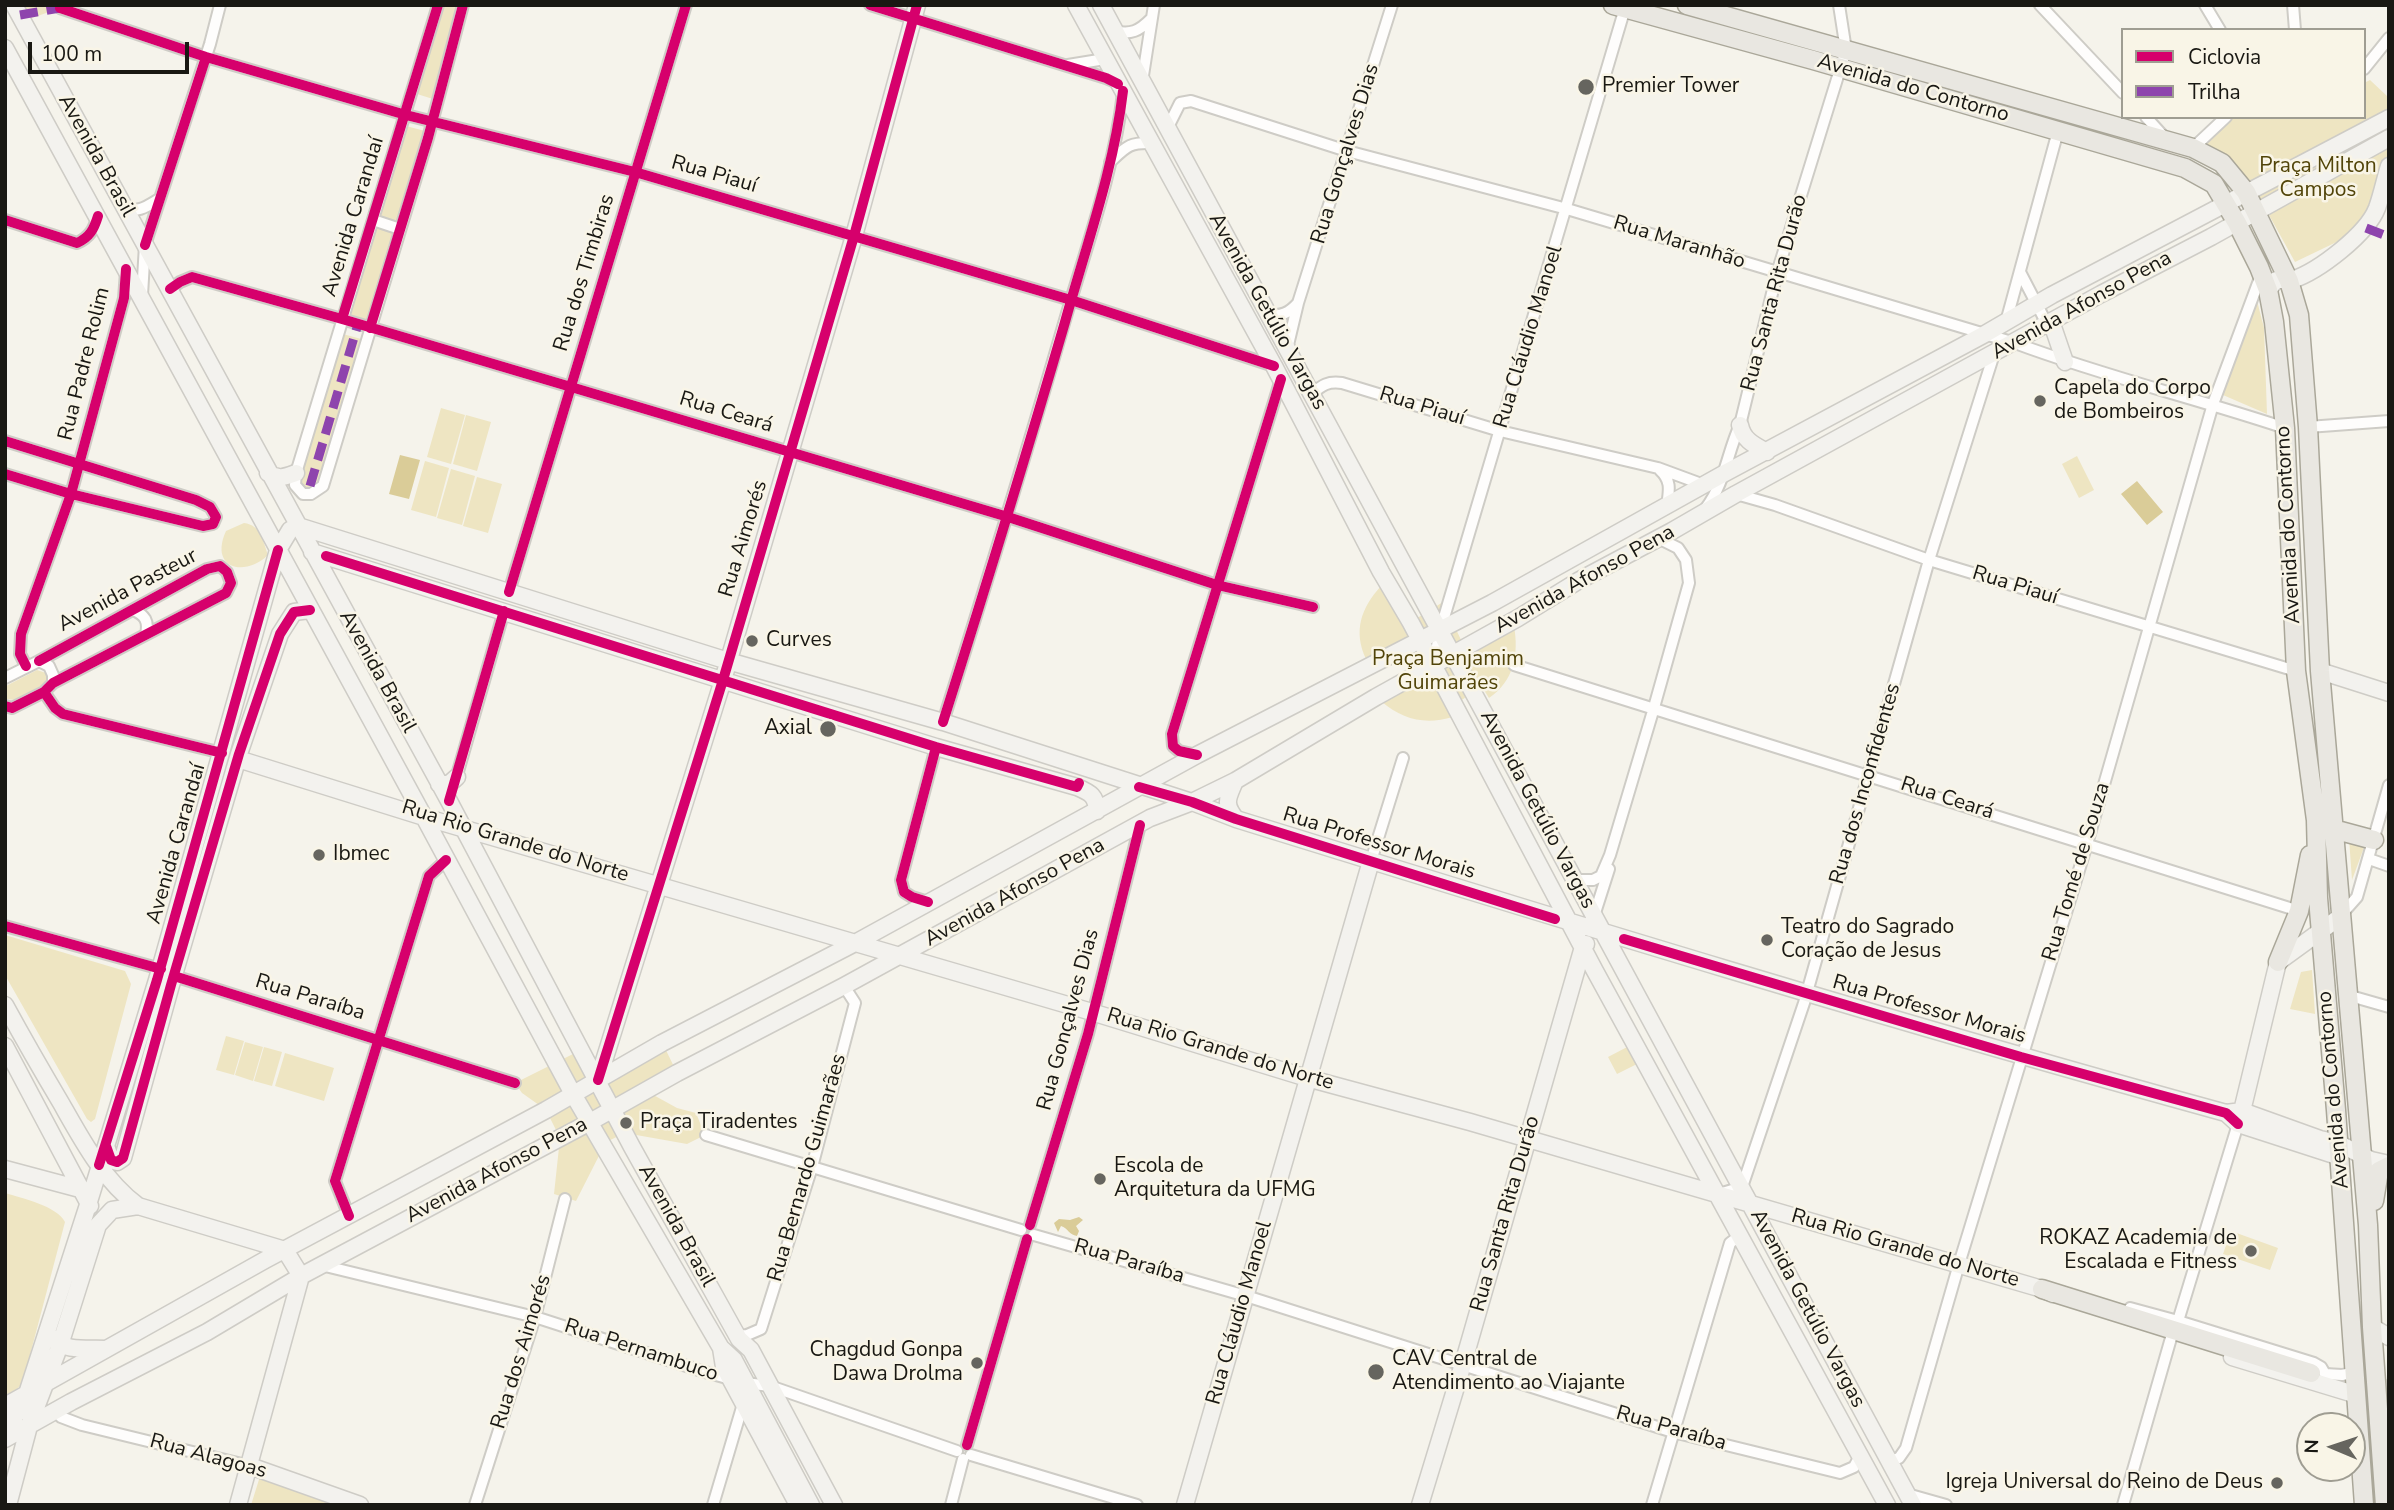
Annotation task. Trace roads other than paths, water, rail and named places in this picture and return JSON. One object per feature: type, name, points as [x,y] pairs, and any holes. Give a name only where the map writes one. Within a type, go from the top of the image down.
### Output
[{"type":"main road","name":"Avenida Brasil","points":[[14,5],[449,801],[598,1080],[739,1367],[811,1505]]},
{"type":"main road","name":"Avenida Getúlio Vargas","points":[[1076,5],[1277,373],[1569,923],[1887,1505]]},
{"type":"main road","name":"Avenida Getúlio Vargas","points":[[1101,5],[1910,1499]]},
{"type":"main road","name":"Avenida do Contorno","points":[[1687,5],[2193,148],[2222,163],[2246,192],[2290,281],[2299,315],[2308,427],[2320,671],[2368,1225],[2372,1327],[2382,1369],[2381,1435],[2385,1505]]},
{"type":"main road","name":"Avenida do Contorno","points":[[1621,6],[2185,168],[2214,184],[2250,246],[2264,283],[2274,322],[2285,428],[2296,671],[2316,820],[2318,898],[2364,1505]]},
{"type":"main road","name":"Rua Aimorés","points":[[598,1080],[723,680],[854,236],[915,12]]},
{"type":"main road","points":[[1105,59],[1114,51],[1114,31]]},
{"type":"main road","name":"Avenida Brasil","points":[[5,48],[425,817],[573,1094],[636,1205],[721,1348],[739,1367],[834,1505]]},
{"type":"main road","points":[[1137,116],[1142,84]]},
{"type":"main road","name":"Avenida Afonso Pena","points":[[5,1406],[638,1056],[855,943],[1197,755],[1440,631],[1726,472],[2225,202],[2268,183],[2389,118]]},
{"type":"main road","name":"Avenida Afonso Pena","points":[[5,1439],[207,1332],[321,1265],[1140,825],[1236,781],[1578,581],[2389,138]]},
{"type":"main road","points":[[2264,283],[2290,281],[2347,246],[2366,228],[2376,208],[2389,166]]},
{"type":"main road","points":[[2049,322],[2065,362]]},
{"type":"main road","points":[[1740,425],[1742,435],[1767,452]]},
{"type":"main road","points":[[268,473],[276,478],[296,473]]},
{"type":"main road","points":[[230,756],[227,737],[278,550],[290,530],[298,526]]},
{"type":"main road","name":"Rua Professor Morais","points":[[298,526],[728,660],[943,722],[1192,802],[1236,819],[1569,923],[2021,1057],[2235,1116],[2389,1165]]},
{"type":"main road","points":[[312,552],[936,747],[1077,788],[1092,794],[1097,801],[1097,811]]},
{"type":"main road","name":"Avenida Carandaí","points":[[27,1395],[49,1328],[84,1196],[106,1146],[111,1160],[117,1162],[123,1158],[170,971],[230,756],[280,634],[294,612],[310,610]]},
{"type":"main road","points":[[2320,671],[2389,693]]},
{"type":"main road","name":"Rua Rio Grande do Norte","points":[[230,756],[425,817],[1089,1011],[1307,1078],[1751,1203],[2042,1289],[2085,1311],[2171,1338],[2317,1377],[2357,1403]]},
{"type":"main road","points":[[1077,788],[1083,767]]},
{"type":"main road","points":[[439,784],[449,784],[457,777]]},
{"type":"main road","points":[[1236,781],[1228,799],[1228,810],[1236,819]]},
{"type":"main road","points":[[425,817],[449,801]]},
{"type":"main road","points":[[2235,1116],[2316,820]]},
{"type":"main road","points":[[2333,829],[2374,840]]},
{"type":"main road","points":[[474,848],[478,836],[483,833]]},
{"type":"main road","name":"Rua Cláudio Manoel","points":[[1185,1505],[1371,861]]},
{"type":"main road","points":[[2278,962],[2340,917]]},
{"type":"main road","points":[[1583,947],[1604,933]]},
{"type":"main road","points":[[824,935],[830,943],[829,957]]},
{"type":"main road","name":"Rua Santa Rita Durão","points":[[1420,1505],[1583,947]]},
{"type":"main road","points":[[5,1005],[75,1128],[111,1182],[138,1206],[285,1250],[301,1276],[238,1505]]},
{"type":"main road","points":[[613,1034],[617,1055],[625,1058],[638,1056]]},
{"type":"main road","points":[[5,1046],[98,1224]]},
{"type":"main road","points":[[31,1176],[46,1171],[55,1160],[58,1150]]},
{"type":"main road","points":[[2339,1150],[2357,1180],[2361,1207],[2368,1225]]},
{"type":"main road","points":[[2368,1225],[2372,1216],[2377,1175],[2381,1168],[2389,1165]]},
{"type":"main road","points":[[5,1169],[84,1196]]},
{"type":"main road","points":[[8,1494],[29,1426],[60,1345],[98,1224],[111,1210],[138,1206]]},
{"type":"main road","points":[[1762,1225],[1765,1214],[1777,1211]]},
{"type":"main road","points":[[2042,1289],[2317,1377]]},
{"type":"main road","points":[[2372,1327],[2389,1337]]},
{"type":"main road","points":[[49,1328],[52,1338],[60,1345],[106,1349]]},
{"type":"main road","name":"Avenida Brasil","points":[[739,1367],[743,1404],[798,1505]]},
{"type":"main road","name":"Avenida Brasil","points":[[739,1367],[822,1505]]},
{"type":"main road","points":[[2357,1403],[2382,1369]]},
{"type":"main road","points":[[45,1384],[55,1412]]},
{"type":"main road","points":[[5,1423],[18,1413],[27,1395]]},
{"type":"main road","points":[[2381,1435],[2389,1409]]},
{"type":"main road","name":"Rua Alagoas","points":[[250,1466],[360,1505]]},
{"type":"street","name":"Rua Padre Rolim","points":[[144,302],[145,245],[206,57],[220,5]]},
{"type":"street","name":"Avenida Carandaí","points":[[296,473],[438,5]]},
{"type":"street","points":[[296,473],[295,485],[303,494],[311,494],[323,486],[432,122],[463,5]]},
{"type":"street","name":"Rua dos Timbiras","points":[[509,592],[686,5]]},
{"type":"street","points":[[870,5],[915,12],[1062,66],[1106,78],[1121,88],[1110,162],[1008,517],[943,722]]},
{"type":"street","points":[[1142,84],[1154,5]]},
{"type":"street","name":"Rua Gonçalves Dias","points":[[1287,349],[1298,303],[1392,5]]},
{"type":"street","points":[[1839,5],[1846,50]]},
{"type":"street","points":[[2040,5],[2121,91]]},
{"type":"street","points":[[2205,5],[2219,28]]},
{"type":"street","points":[[2293,5],[2295,28]]},
{"type":"street","name":"Rua Cláudio Manoel","points":[[1433,666],[1440,631],[1567,209],[1621,6]]},
{"type":"street","name":"Rua Piauí","points":[[60,8],[206,57],[405,115],[635,172],[1071,300],[1277,373]]},
{"type":"street","points":[[1114,31],[1133,33],[1151,19]]},
{"type":"street","points":[[2366,67],[2389,38]]},
{"type":"street","name":"Rua Santa Rita Durão","points":[[1702,514],[1716,494],[1726,472],[1777,273],[1846,50]]},
{"type":"street","points":[[1062,66],[1105,59]]},
{"type":"street","name":"Rua Maranhão","points":[[1167,129],[1180,103],[1191,102],[1347,151],[1567,209],[2015,343],[2065,362],[2213,404],[2285,428]]},
{"type":"street","points":[[2148,119],[2168,141]]},
{"type":"street","points":[[2193,148],[2224,119]]},
{"type":"street","points":[[2006,322],[2058,131]]},
{"type":"street","points":[[1110,162],[1126,146],[1135,142],[1152,142]]},
{"type":"street","points":[[124,208],[133,211],[142,209],[159,199]]},
{"type":"street","points":[[5,220],[77,243],[87,239],[98,216]]},
{"type":"street","points":[[373,220],[400,229]]},
{"type":"street","name":"Rua Padre Rolim","points":[[26,666],[20,654],[21,634],[80,463],[124,299],[126,269]]},
{"type":"street","points":[[2020,272],[2049,322]]},
{"type":"street","name":"Rua Ceará","points":[[170,289],[192,277],[571,386],[1008,517],[1217,585],[1313,607]]},
{"type":"street","name":"Rua Tomé de Souza","points":[[1889,1461],[1899,1458],[1906,1448],[2087,844],[2213,404],[2264,283]]},
{"type":"street","points":[[124,299],[133,296],[144,302]]},
{"type":"street","points":[[1268,314],[1288,313],[1298,303]]},
{"type":"street","name":"Rua dos Inconfidentes","points":[[1742,1187],[1807,994],[1929,560],[1994,354]]},
{"type":"street","points":[[1197,755],[1179,751],[1173,746],[1172,734],[1277,373]]},
{"type":"street","name":"Rua Piauí","points":[[1312,394],[1322,385],[1342,383],[1500,431],[1658,468],[1704,485]]},
{"type":"street","points":[[2308,427],[2389,421]]},
{"type":"street","points":[[5,441],[196,500],[214,512],[215,521],[203,526],[71,494],[5,474]]},
{"type":"street","points":[[1658,468],[1668,477],[1670,485],[1667,506]]},
{"type":"street","name":"Rua Piauí","points":[[1736,494],[1775,505],[1929,560],[2296,671]]},
{"type":"street","points":[[1574,880],[1593,880],[1601,876],[1610,855],[1689,583],[1686,560],[1678,548],[1658,538]]},
{"type":"street","name":"Avenida Pasteur","points":[[5,678],[207,569],[220,566],[228,572],[231,583],[226,593],[53,682]]},
{"type":"street","points":[[133,610],[142,614],[148,624],[146,634]]},
{"type":"street","points":[[449,801],[504,611]]},
{"type":"street","points":[[6,708],[12,708],[44,692],[53,682],[49,666],[39,661]]},
{"type":"street","name":"Rua Ceará","points":[[1514,665],[2291,908]]},
{"type":"street","name":"Rua Rio Grande do Norte","points":[[44,692],[55,708],[63,714],[230,756]]},
{"type":"street","points":[[928,902],[904,892],[901,880],[936,747]]},
{"type":"street","name":"Rua Cláudio Manoel","points":[[1371,861],[1403,758]]},
{"type":"street","points":[[2340,917],[2357,897],[2389,785]]},
{"type":"street","name":"Rua Gonçalves Dias","points":[[951,1505],[1028,1232],[1088,1034],[1089,1011],[1140,825]]},
{"type":"street","points":[[1594,916],[1609,869],[1610,855]]},
{"type":"street","points":[[2369,859],[2389,866]]},
{"type":"street","points":[[349,1216],[335,1181],[429,876],[446,860]]},
{"type":"street","name":"Rua Paraíba","points":[[5,926],[170,971],[516,1083]]},
{"type":"street","name":"Rua Bernardo Guimarães","points":[[739,1367],[761,1329],[812,1167],[855,1003],[844,986]]},
{"type":"street","points":[[2347,995],[2389,1007]]},
{"type":"street","points":[[2178,1321],[2235,1116]]},
{"type":"street","name":"Rua Paraíba","points":[[706,1135],[1245,1296],[1673,1432],[1840,1473],[1849,1471],[1860,1457]]},
{"type":"street","points":[[1717,1194],[1742,1187]]},
{"type":"street","name":"Rua dos Aimorés","points":[[475,1505],[535,1317],[565,1199]]},
{"type":"street","points":[[1652,1505],[1730,1243],[1742,1240]]},
{"type":"street","name":"Rua Pernambuco","points":[[321,1265],[739,1367],[965,1453],[1138,1505]]},
{"type":"street","name":"Rua Rio Grande do Norte","points":[[2042,1289],[2089,1297],[2178,1321],[2314,1363],[2321,1367],[2317,1377],[2356,1372]]},
{"type":"street","points":[[2123,1505],[2171,1338]]},
{"type":"street","points":[[713,1505],[743,1404]]},
{"type":"street","name":"Rua Alagoas","points":[[55,1412],[82,1425],[250,1466]]},
{"type":"street","points":[[736,1430],[755,1427]]},
{"type":"street","points":[[1910,1499],[1945,1505]]},
{"type":"tunnel","points":[[2321,1375],[2389,1389]]},
{"type":"place","name":"Premier Tower","points":[[1586,87]]},
{"type":"place","name":"Capela do Corpo de Bombeiros","points":[[2040,401]]},
{"type":"place","name":"Curves","points":[[752,641]]},
{"type":"place","name":"Axial","points":[[828,729]]},
{"type":"place","name":"Ibmec","points":[[319,855]]},
{"type":"place","name":"Teatro do Sagrado Coração de Jesus","points":[[1767,940]]},
{"type":"place","name":"Praça Tiradentes","points":[[626,1123]]},
{"type":"place","name":"Escola de Arquitetura da UFMG","points":[[1100,1179]]},
{"type":"place","name":"ROKAZ Academia de Escalada e Fitness","points":[[2251,1251]]},
{"type":"place","name":"Chagdud Gonpa Dawa Drolma","points":[[977,1363]]},
{"type":"place","name":"CAV Central de Atendimento ao Viajante","points":[[1376,1372]]},
{"type":"place","name":"Igreja Universal do Reino de Deus","points":[[2277,1483]]},
{"type":"park label","name":"Praça Milton Campos","points":[[2318,179]]},
{"type":"park label","name":"Praça Benjamim Guimarães","points":[[1448,672]]}]
